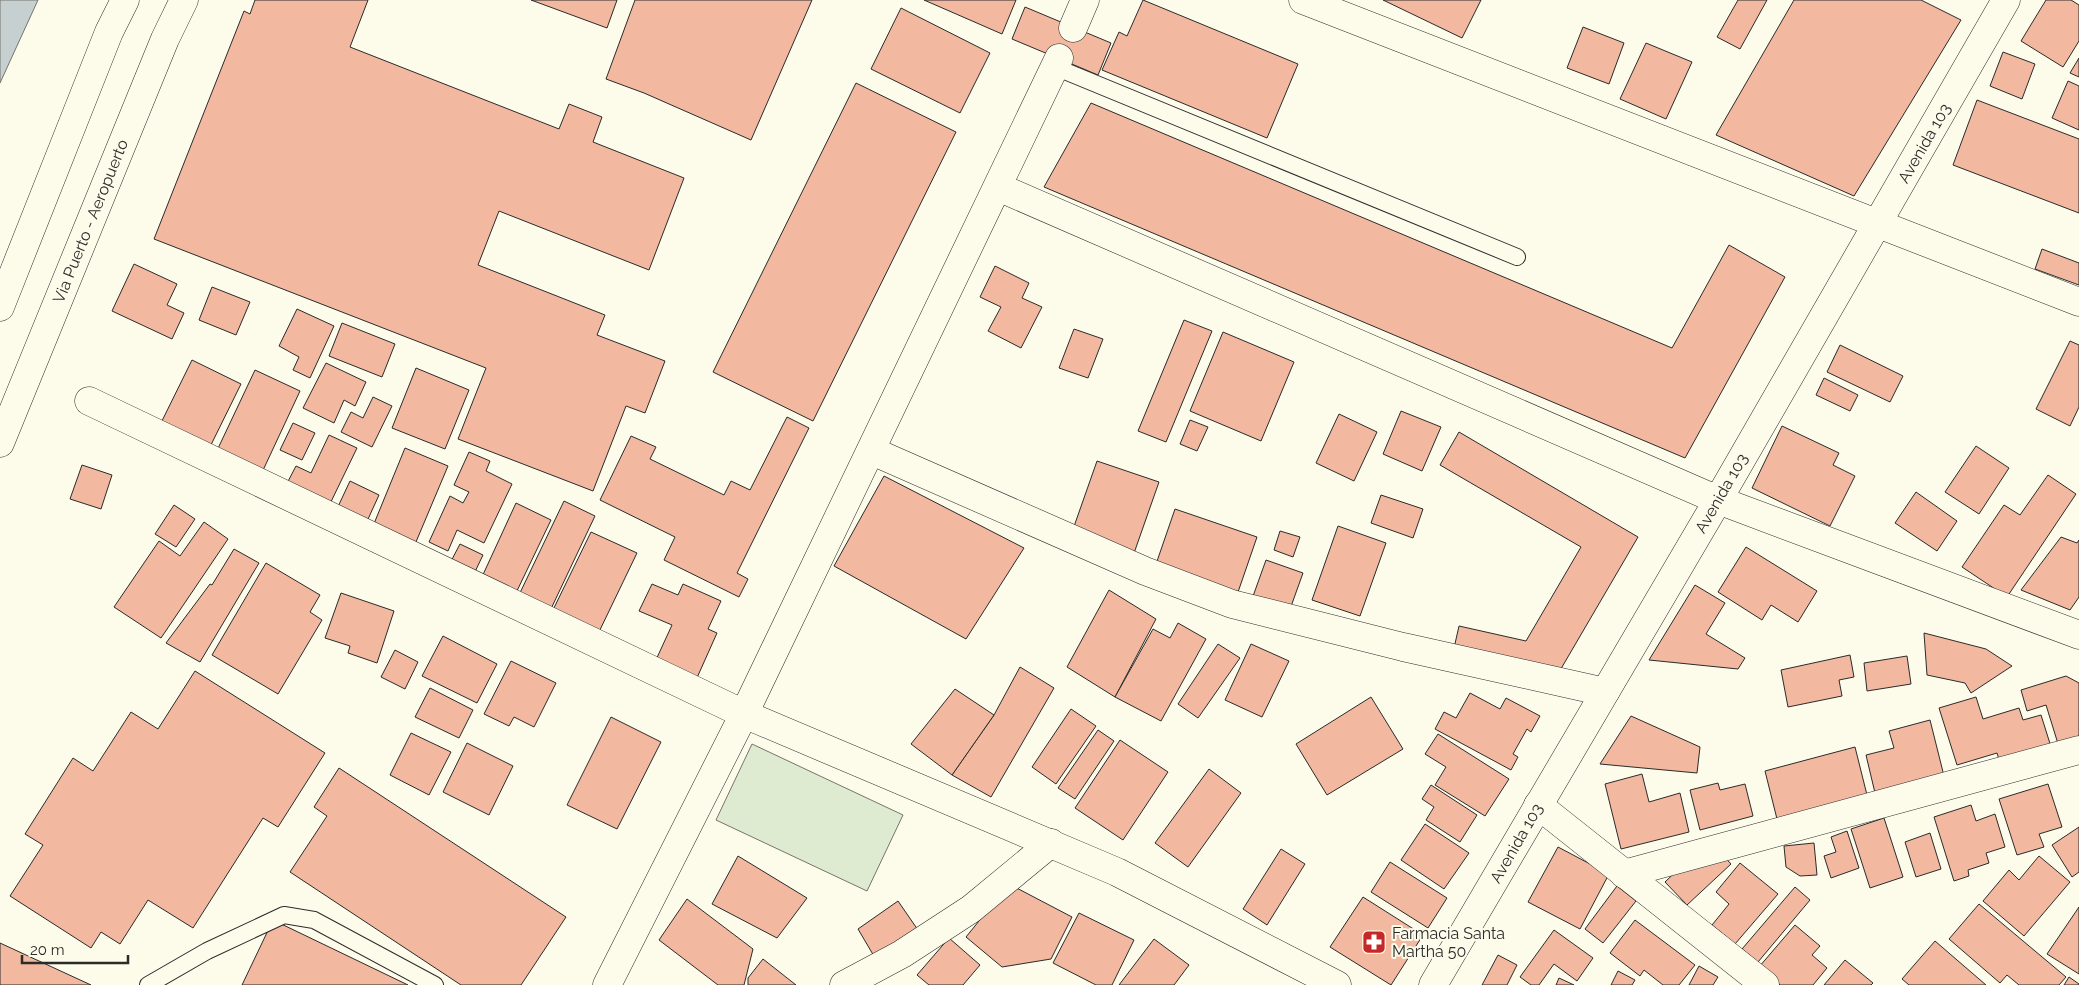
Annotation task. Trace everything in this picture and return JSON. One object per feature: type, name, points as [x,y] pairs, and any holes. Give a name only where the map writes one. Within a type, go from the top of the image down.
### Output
[{"type":"street","points":[[0,308],[110,32],[125,0]]},
{"type":"street","name":"Via Puerto - Aeropuerto","points":[[0,443],[165,39],[184,0]]},
{"type":"street","points":[[1073,28],[1085,0]]},
{"type":"street","points":[[1302,0],[2079,302]]},
{"type":"street","name":"Avenida 103","points":[[1433,985],[1718,500],[2006,0]]},
{"type":"street","points":[[607,985],[744,714],[1057,63]]},
{"type":"street","points":[[998,187],[1718,500],[2079,635]]},
{"type":"street","points":[[90,400],[744,714],[1117,872],[1337,985]]},
{"type":"street","points":[[872,451],[1145,571],[1232,604],[1394,645],[1605,692]]},
{"type":"street","points":[[1624,874],[2079,750]]},
{"type":"street","points":[[1538,804],[1765,985]]},
{"type":"street","points":[[844,985],[902,954],[971,909],[1051,843]]},
{"type":"lane","points":[[1057,63],[1517,256]]},
{"type":"lane","points":[[148,985],[207,951],[284,915],[314,920],[435,985]]},
{"type":"green space","points":[[752,744],[903,815],[867,891],[716,820]]},
{"type":"shaded area","points":[[0,0],[38,0],[0,83]]},
{"type":"building","points":[[255,0],[368,0],[350,47],[559,129],[569,104],[602,117],[593,142],[684,178],[649,270],[499,211],[478,265],[605,315],[597,335],[665,361],[645,413],[626,406],[593,491],[458,439],[486,368],[154,239],[244,11],[250,14]]},
{"type":"building","points":[[531,0],[617,0],[607,28]]},
{"type":"building","points":[[635,0],[812,0],[751,140],[644,93],[606,79]]},
{"type":"building","points":[[924,0],[1016,0],[1002,34]]},
{"type":"building","points":[[1143,0],[1298,64],[1267,138],[1102,70],[1119,32],[1127,36]]},
{"type":"building","points":[[1383,0],[1481,0],[1462,38]]},
{"type":"building","points":[[1738,0],[1767,0],[1740,49],[1717,37]]},
{"type":"building","points":[[1794,0],[1921,0],[1961,20],[1854,196],[1716,135]]},
{"type":"building","points":[[2046,0],[2071,0],[2079,5],[2079,41],[2063,67],[2021,41]]},
{"type":"building","points":[[1025,7],[1111,43],[1098,75],[1012,39]]},
{"type":"building","points":[[901,8],[990,53],[960,113],[871,69]]},
{"type":"building","points":[[1583,27],[1624,43],[1609,84],[1567,68]]},
{"type":"building","points":[[1646,43],[1692,62],[1666,119],[1620,99]]},
{"type":"building","points":[[2003,52],[2035,64],[2022,99],[1990,86]]},
{"type":"building","points":[[2079,58],[2079,77],[2070,73]]},
{"type":"building","points":[[2068,81],[2079,86],[2079,130],[2052,118]]},
{"type":"building","points":[[856,83],[956,132],[813,421],[713,372]]},
{"type":"building","points":[[1977,100],[2079,139],[2079,213],[1953,165]]},
{"type":"building","points":[[1091,103],[1672,348],[1729,245],[1785,277],[1685,458],[1044,187]]},
{"type":"building","points":[[2042,249],[2079,263],[2079,285],[2035,269]]},
{"type":"building","points":[[134,264],[177,284],[167,305],[184,313],[172,339],[112,311]]},
{"type":"building","points":[[995,266],[1029,283],[1022,298],[1042,307],[1021,348],[988,331],[1001,307],[980,297]]},
{"type":"building","points":[[212,287],[250,302],[236,335],[199,320]]},
{"type":"building","points":[[297,309],[334,326],[310,378],[293,370],[299,357],[279,346]]},
{"type":"building","points":[[1184,320],[1212,331],[1166,442],[1138,431]]},
{"type":"building","points":[[342,323],[395,344],[382,377],[329,356]]},
{"type":"building","points":[[1074,329],[1103,339],[1088,378],[1059,368]]},
{"type":"building","points":[[1223,332],[1294,362],[1261,441],[1190,411]]},
{"type":"building","points":[[2070,341],[2079,345],[2079,407],[2070,426],[2036,409]]},
{"type":"building","points":[[1840,345],[1903,376],[1890,402],[1827,372]]},
{"type":"building","points":[[192,360],[241,384],[206,455],[157,431]]},
{"type":"building","points":[[326,363],[366,382],[355,406],[344,400],[334,423],[303,408]]},
{"type":"building","points":[[416,368],[469,390],[445,449],[392,428]]},
{"type":"building","points":[[255,370],[300,391],[258,481],[213,459]]},
{"type":"building","points":[[1824,378],[1858,395],[1850,411],[1816,395]]},
{"type":"building","points":[[373,397],[392,406],[372,447],[341,432],[351,412],[363,418]]},
{"type":"building","points":[[1401,411],[1441,427],[1422,471],[1383,454]]},
{"type":"building","points":[[1339,414],[1377,432],[1354,481],[1316,463]]},
{"type":"building","points":[[787,417],[809,428],[737,573],[748,579],[739,597],[664,560],[675,537],[600,500],[631,436],[656,447],[650,459],[724,495],[731,481],[750,490]]},
{"type":"building","points":[[1190,420],[1208,427],[1197,451],[1180,444]]},
{"type":"building","points":[[293,423],[315,433],[302,460],[280,450]]},
{"type":"building","points":[[1782,426],[1839,453],[1833,465],[1855,476],[1830,526],[1752,488]]},
{"type":"building","points":[[1459,432],[1638,537],[1555,679],[1452,657],[1459,626],[1526,641],[1581,547],[1440,465]]},
{"type":"building","points":[[329,435],[357,448],[327,510],[284,489],[296,466],[311,473]]},
{"type":"building","points":[[1976,446],[2009,468],[1979,514],[1945,492]]},
{"type":"building","points":[[405,448],[448,466],[413,549],[371,531]]},
{"type":"building","points":[[469,452],[490,461],[486,471],[512,484],[484,543],[457,530],[448,551],[429,542],[450,496],[463,503],[469,492],[454,485]]},
{"type":"building","points":[[1097,461],[1159,482],[1133,556],[1071,535]]},
{"type":"building","points":[[82,465],[112,475],[101,509],[70,499]]},
{"type":"building","points":[[2048,475],[2076,494],[2007,597],[1962,567],[2004,505],[2020,515]]},
{"type":"building","points":[[884,476],[1024,548],[966,639],[834,566]]},
{"type":"building","points":[[350,481],[379,495],[364,528],[335,513]]},
{"type":"building","points":[[1916,492],[1957,521],[1937,551],[1895,523]]},
{"type":"building","points":[[1381,495],[1423,509],[1413,538],[1371,523]]},
{"type":"building","points":[[564,501],[595,516],[549,613],[518,597]]},
{"type":"building","points":[[516,503],[551,520],[515,595],[481,579]]},
{"type":"building","points":[[174,505],[195,519],[176,547],[155,534]]},
{"type":"building","points":[[1175,509],[1257,537],[1237,595],[1155,567]]},
{"type":"building","points":[[204,522],[228,539],[161,638],[114,607],[159,541],[180,556]]},
{"type":"building","points":[[1338,526],[1386,543],[1360,616],[1312,600]]},
{"type":"building","points":[[1280,531],[1300,537],[1293,557],[1274,550]]},
{"type":"building","points":[[591,532],[637,553],[597,636],[551,614]]},
{"type":"building","points":[[2061,537],[2077,543],[2079,540],[2079,597],[2070,610],[2021,590]]},
{"type":"building","points":[[460,544],[483,555],[472,578],[448,567]]},
{"type":"building","points":[[1746,547],[1817,591],[1798,622],[1771,605],[1762,620],[1718,592]]},
{"type":"building","points":[[234,549],[259,563],[200,662],[166,643],[210,584],[212,585]]},
{"type":"building","points":[[1266,560],[1303,573],[1289,612],[1252,599]]},
{"type":"building","points":[[266,563],[320,595],[310,612],[322,620],[278,694],[212,655]]},
{"type":"building","points":[[652,584],[678,595],[683,584],[721,601],[708,629],[717,633],[696,680],[655,662],[672,625],[639,611]]},
{"type":"building","points":[[1695,585],[1725,603],[1706,634],[1745,658],[1738,669],[1649,660]]},
{"type":"building","points":[[1109,590],[1156,619],[1115,697],[1067,667]]},
{"type":"building","points":[[341,593],[394,611],[377,663],[348,653],[350,646],[325,638]]},
{"type":"building","points":[[1178,623],[1206,639],[1161,721],[1115,697],[1153,629],[1170,638]]},
{"type":"building","points":[[1924,633],[1986,649],[2012,666],[1971,693],[1965,683],[1927,675]]},
{"type":"building","points":[[443,636],[497,664],[477,703],[422,676]]},
{"type":"building","points":[[1218,644],[1240,658],[1198,718],[1178,704]]},
{"type":"building","points":[[1251,644],[1289,661],[1262,717],[1225,700]]},
{"type":"building","points":[[395,650],[418,662],[405,689],[381,677]]},
{"type":"building","points":[[1850,655],[1854,677],[1839,680],[1842,696],[1788,707],[1781,670]]},
{"type":"building","points":[[1907,656],[1911,684],[1867,691],[1864,663]]},
{"type":"building","points":[[511,661],[556,683],[534,727],[514,717],[509,726],[484,714]]},
{"type":"building","points":[[1020,667],[1054,688],[991,797],[952,775],[994,715]]},
{"type":"building","points":[[195,671],[325,753],[278,827],[263,818],[193,928],[148,900],[120,944],[101,932],[91,948],[10,896],[43,845],[25,834],[73,758],[93,771],[131,712],[158,729]]},
{"type":"building","points":[[2066,676],[2079,683],[2079,740],[2059,747],[2046,705],[2027,711],[2021,690]]},
{"type":"building","points":[[430,688],[473,710],[459,738],[415,717]]},
{"type":"building","points":[[955,689],[994,715],[952,775],[911,744]]},
{"type":"building","points":[[1470,693],[1500,709],[1506,698],[1540,716],[1531,732],[1527,729],[1513,754],[1518,757],[1511,770],[1435,729],[1444,712],[1456,718]]},
{"type":"building","points":[[1371,697],[1403,749],[1327,795],[1296,744]]},
{"type":"building","points":[[1976,697],[1983,719],[2019,708],[2023,720],[2041,715],[2052,750],[2001,766],[1997,753],[1957,765],[1939,708]]},
{"type":"building","points":[[1071,709],[1096,726],[1056,784],[1032,767]]},
{"type":"building","points":[[1631,716],[1700,747],[1697,773],[1600,764]]},
{"type":"building","points":[[611,717],[661,742],[617,829],[567,805]]},
{"type":"building","points":[[1930,720],[1944,776],[1875,793],[1866,755],[1894,748],[1889,731]]},
{"type":"building","points":[[1098,730],[1114,741],[1075,799],[1058,788]]},
{"type":"building","points":[[411,733],[451,752],[429,795],[390,775]]},
{"type":"building","points":[[1438,734],[1509,779],[1485,816],[1435,785],[1446,767],[1425,754]]},
{"type":"building","points":[[1120,740],[1168,772],[1123,840],[1075,808]]},
{"type":"building","points":[[467,743],[513,766],[489,815],[443,792]]},
{"type":"building","points":[[1855,747],[1868,799],[1778,823],[1765,771]]},
{"type":"building","points":[[339,768],[566,917],[521,985],[461,985],[290,872],[327,816],[314,807]]},
{"type":"building","points":[[1209,769],[1241,793],[1188,867],[1155,843]]},
{"type":"building","points":[[1642,774],[1649,802],[1680,793],[1689,832],[1621,849],[1605,784]]},
{"type":"building","points":[[1718,783],[1720,790],[1745,784],[1753,816],[1700,830],[1690,790]]},
{"type":"building","points":[[2048,784],[2062,827],[2039,834],[2044,847],[2017,855],[1999,799]]},
{"type":"building","points":[[1431,785],[1477,815],[1460,842],[1426,820],[1434,807],[1422,799]]},
{"type":"building","points":[[1971,805],[1976,821],[1995,814],[2005,847],[1986,853],[1989,863],[1968,870],[1969,876],[1954,881],[1934,817]]},
{"type":"building","points":[[1884,818],[1903,877],[1870,888],[1851,829]]},
{"type":"building","points":[[1425,824],[1469,853],[1444,889],[1401,860]]},
{"type":"building","points":[[2079,827],[2079,872],[2072,877],[2052,845]]},
{"type":"building","points":[[1847,831],[1859,868],[1831,878],[1824,856],[1836,852],[1831,837]]},
{"type":"building","points":[[1930,833],[1941,869],[1916,877],[1905,842]]},
{"type":"building","points":[[1814,843],[1817,875],[1800,876],[1786,867],[1784,846]]},
{"type":"building","points":[[1558,847],[1609,874],[1580,929],[1528,902]]},
{"type":"building","points":[[1281,849],[1305,864],[1267,925],[1243,909]]},
{"type":"building","points":[[1719,851],[1731,864],[1687,905],[1665,882],[1689,859]]},
{"type":"building","points":[[738,856],[807,898],[777,938],[712,904]]},
{"type":"building","points":[[2039,856],[2070,882],[2024,936],[1983,901],[2009,870],[2019,880]]},
{"type":"building","points":[[1390,862],[1447,898],[1428,928],[1371,892]]},
{"type":"building","points":[[1740,863],[1778,894],[1735,944],[1712,925],[1729,904],[1716,892]]},
{"type":"building","points":[[1009,884],[1072,917],[1051,959],[1002,967],[966,937]]},
{"type":"building","points":[[1617,886],[1636,901],[1603,943],[1585,929]]},
{"type":"building","points":[[1795,887],[1810,900],[1758,962],[1742,949]]},
{"type":"building","points":[[1363,897],[1423,935],[1391,985],[1330,947]]},
{"type":"building","points":[[687,899],[753,949],[744,985],[718,985],[659,940]]},
{"type":"building","points":[[898,901],[918,930],[878,963],[858,929]]},
{"type":"building","points":[[1979,904],[2066,977],[2059,985],[2019,985],[2007,975],[2000,983],[1949,939]]},
{"type":"building","points":[[2079,907],[2079,974],[2047,954]]},
{"type":"building","points":[[1079,913],[1134,940],[1112,985],[1096,985],[1053,963]]},
{"type":"building","points":[[273,920],[408,985],[242,985]]},
{"type":"building","points":[[1635,920],[1695,965],[1679,985],[1663,985],[1644,970],[1640,976],[1610,953]]},
{"type":"building","points":[[1795,925],[1820,946],[1812,955],[1827,968],[1813,985],[1780,985],[1759,967]]},
{"type":"building","points":[[1554,930],[1593,958],[1577,981],[1554,964],[1539,985],[1531,985],[1520,977]]},
{"type":"building","points":[[949,938],[980,965],[963,985],[929,985],[917,975]]},
{"type":"building","points":[[1154,939],[1189,965],[1174,985],[1119,985]]},
{"type":"building","points":[[1935,941],[1986,985],[1909,985],[1902,979]]},
{"type":"building","points":[[0,943],[91,985],[0,985]]},
{"type":"building","points":[[1498,955],[1517,965],[1507,985],[1482,985]]},
{"type":"building","points":[[763,959],[796,985],[748,985],[748,978]]},
{"type":"building","points":[[1845,960],[1873,983],[1871,985],[1824,985]]},
{"type":"building","points":[[1699,966],[1718,977],[1713,985],[1689,985]]},
{"type":"building","points":[[1618,971],[1635,980],[1632,985],[1611,985]]},
{"type":"building","points":[[2069,977],[2079,984],[2079,985],[2064,985]]},
{"type":"building","points":[[1559,978],[1574,985],[1556,985]]},
{"type":"place","name":"Farmacia Santa Martha 50","points":[[1374,942]]}]
